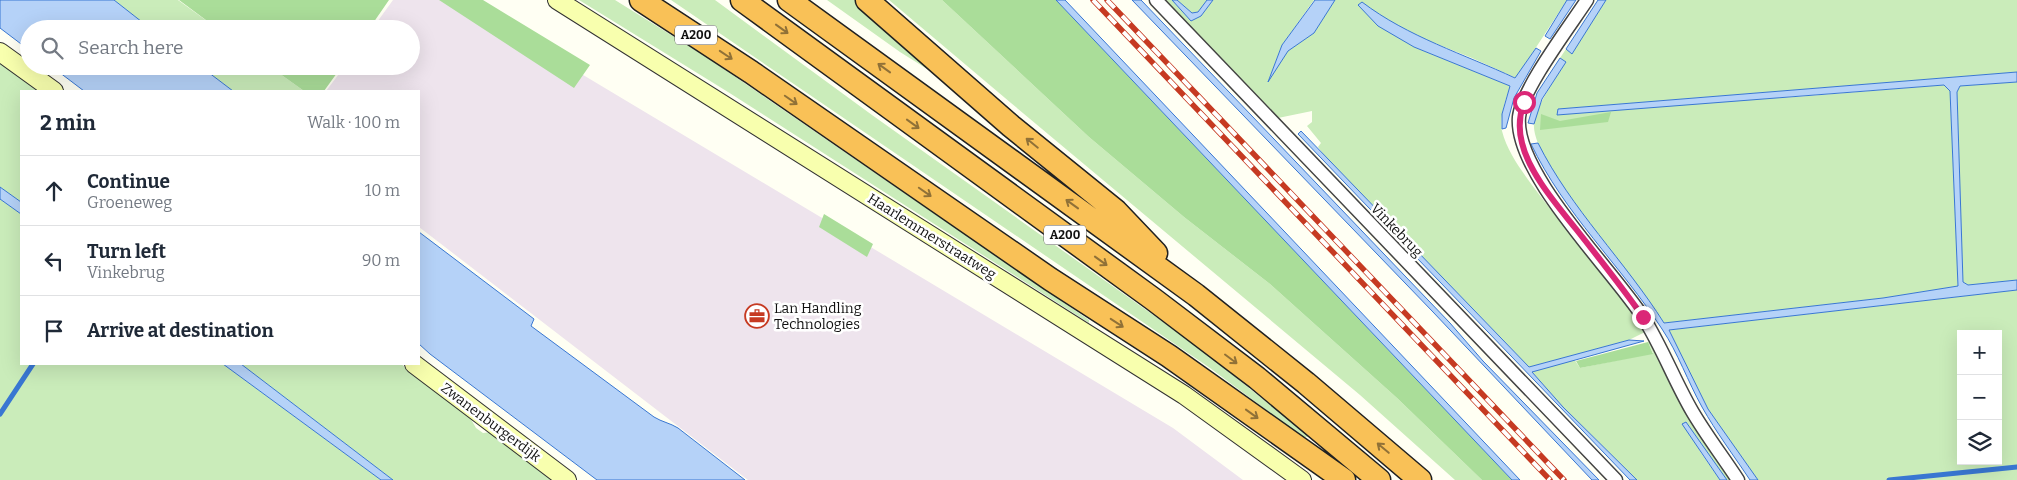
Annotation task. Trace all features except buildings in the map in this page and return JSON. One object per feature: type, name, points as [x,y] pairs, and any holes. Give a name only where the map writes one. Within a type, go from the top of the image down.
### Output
[{"type":"highway","name":"A200","points":[[641,0],[729,57],[1050,279],[1169,356],[1344,480]]},
{"type":"highway","name":"A200","points":[[742,0],[1257,378],[1379,480]]},
{"type":"highway","name":"A200","points":[[789,0],[1196,295],[1306,383],[1420,480]]},
{"type":"highway","name":"A200","points":[[867,0],[1011,126],[1116,211],[1196,295]]},
{"type":"main road","name":"Haarlemmerstraatweg","points":[[557,0],[1184,395],[1302,480]]},
{"type":"main road","points":[[0,52],[20,66]]},
{"type":"main road","points":[[32,75],[53,90]]},
{"type":"main road","name":"Zwanenburgerdijk","points":[[415,365],[567,480]]},
{"type":"street","name":"Vinkebrug","points":[[1156,0],[1616,480]]},
{"type":"street","points":[[1588,0],[1549,56],[1524,102],[1520,116],[1519,131],[1522,145],[1536,173],[1560,208],[1643,317],[1692,410],[1738,480]]},
{"type":"shaded area","points":[[393,0],[458,0],[1173,428],[1243,480],[748,480],[420,228],[420,90],[327,90],[338,75],[420,75],[420,20],[379,20]]},
{"type":"green space","points":[[114,0],[178,0],[206,20],[140,20]]},
{"type":"green space","points":[[179,0],[389,0],[375,20],[206,20]]},
{"type":"green space","points":[[439,0],[483,0],[590,65],[574,88]]},
{"type":"green space","points":[[579,0],[615,0],[708,58],[1089,320],[1089,323],[728,92]]},
{"type":"green space","points":[[671,0],[715,0],[872,115],[1194,344],[1309,436],[1304,438],[1210,368]]},
{"type":"green space","points":[[827,0],[861,0],[967,94],[900,52]]},
{"type":"green space","points":[[889,0],[942,0],[1089,137],[1184,217],[1270,284],[1397,398],[1482,480],[1455,480],[1360,395]]},
{"type":"green space","points":[[942,0],[1056,0],[1512,480],[1482,480],[1397,398],[1270,284],[1184,217],[1089,137]]},
{"type":"green space","points":[[1165,0],[1172,0],[1191,20],[1201,16],[1213,0],[1314,0],[1282,45],[1269,79],[1288,51],[1314,33],[1335,0],[1567,0],[1516,78],[1409,33],[1383,18],[1362,2],[1414,47],[1510,86],[1503,108],[1501,125],[1512,156],[1551,210],[1620,296],[1645,332],[1629,340],[1529,367],[1324,155],[1318,147],[1321,143],[1307,126],[1312,122],[1312,111],[1278,118]]},
{"type":"green space","points":[[1177,0],[1207,0],[1198,12],[1192,13]]},
{"type":"green space","points":[[1606,0],[2017,0],[2017,72],[1558,109],[1795,97],[1944,85],[1950,91],[1958,286],[1883,298],[1664,323],[1588,223],[1549,166],[1537,142],[1534,123],[1543,100],[1566,62],[1560,58],[1566,49],[1572,53]]},
{"type":"green space","points":[[0,61],[38,90],[20,90],[20,201],[0,187]]},
{"type":"green space","points":[[212,75],[282,75],[303,90],[232,90]]},
{"type":"green space","points":[[282,75],[336,75],[325,90],[303,90]]},
{"type":"green space","points":[[2017,82],[2017,280],[1968,285],[1963,282],[1957,92],[1960,86]]},
{"type":"green space","points":[[1611,112],[1608,122],[1540,130],[1541,114],[1560,121]]},
{"type":"green space","points":[[0,199],[20,213],[20,365],[224,365],[381,480],[0,480]]},
{"type":"green space","points":[[824,214],[873,244],[867,257],[819,227]]},
{"type":"green space","points":[[2017,290],[2017,480],[1758,480],[1708,409],[1669,330]]},
{"type":"green space","points":[[1652,341],[1734,480],[1727,480],[1685,423],[1701,453],[1720,480],[1637,480],[1563,407],[1531,371],[1574,359],[1580,368],[1653,353],[1648,342]]},
{"type":"green space","points":[[1648,342],[1653,354],[1580,368],[1576,361]]},
{"type":"green space","points":[[242,365],[402,365],[468,414],[476,428],[483,433],[492,432],[556,480],[393,480]]},
{"type":"water","points":[[0,0],[114,0],[140,20],[20,20],[20,43],[0,28]]},
{"type":"water","points":[[1056,0],[1065,0],[1520,480],[1512,480]]},
{"type":"water","points":[[1132,0],[1141,0],[1450,323],[1483,361],[1599,480],[1592,480]]},
{"type":"water","points":[[1172,0],[1177,0],[1192,13],[1198,12],[1207,0],[1213,0],[1201,16],[1191,21]]},
{"type":"water","points":[[1315,0],[1335,0],[1314,33],[1288,51],[1268,82],[1282,45]]},
{"type":"water","points":[[1567,0],[1576,0],[1550,39],[1545,36]]},
{"type":"water","points":[[1598,0],[1606,0],[1572,54],[1566,49]]},
{"type":"water","points":[[1362,2],[1417,35],[1515,78],[1536,48],[1541,51],[1514,98],[1506,128],[1502,129],[1502,114],[1510,86],[1414,47],[1378,26],[1358,5]]},
{"type":"water","points":[[1560,58],[1566,62],[1542,99],[1534,124],[1528,123],[1537,93]]},
{"type":"water","points":[[2017,72],[2017,82],[1960,86],[1957,92],[1963,282],[1968,285],[2017,280],[2017,290],[1669,330],[1708,409],[1758,480],[1750,480],[1725,444],[1702,407],[1662,329],[1629,283],[1576,216],[1544,169],[1531,144],[1538,143],[1551,167],[1582,213],[1649,300],[1664,323],[1883,298],[1958,286],[1950,91],[1944,85],[1557,115],[1558,109]]},
{"type":"water","points":[[63,75],[212,75],[232,90],[83,90]]},
{"type":"water","points":[[1301,131],[1529,367],[1629,340],[1644,341],[1532,372],[1563,407],[1637,480],[1630,480],[1298,134]]},
{"type":"water","points":[[0,187],[20,201],[20,213],[0,199]]},
{"type":"water","points":[[420,233],[534,319],[531,326],[654,417],[678,428],[745,480],[597,480],[420,345]]},
{"type":"water","points":[[224,365],[242,365],[393,480],[381,480]]},
{"type":"water","points":[[1686,422],[1727,480],[1720,480],[1682,424]]},
{"type":"waterway","points":[[0,414],[32,365]]},
{"type":"waterway","points":[[1889,480],[2017,467]]},
{"type":"railway","points":[[1093,0],[1550,480]]},
{"type":"railway","points":[[1107,0],[1564,480]]},
{"type":"place","name":"Lan Handling Technologies","points":[[757,316]]},
{"type":"route","points":[[1524,102],[1520,116],[1519,131],[1528,159],[1556,203],[1643,317]]}]
